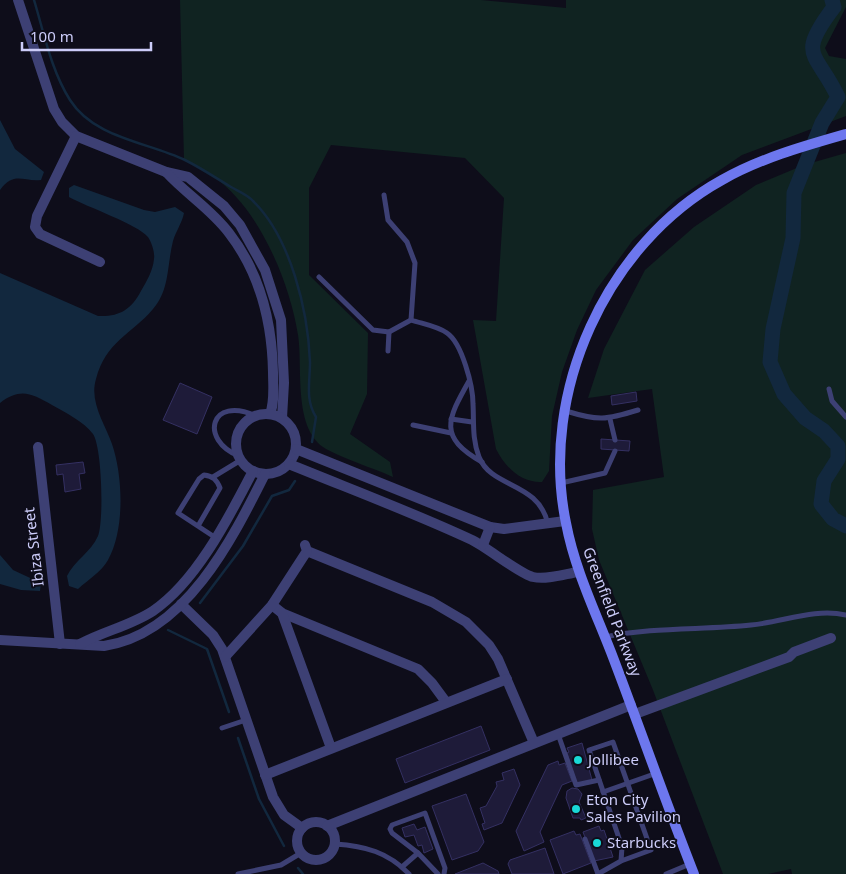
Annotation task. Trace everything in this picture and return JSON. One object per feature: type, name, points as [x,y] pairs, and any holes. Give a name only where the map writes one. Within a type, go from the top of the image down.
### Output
[{"type":"main road","name":"Greenfield Parkway","points":[[692,869],[633,709],[578,572],[565,521],[561,483],[560,461],[564,410],[573,372],[604,300],[630,261],[672,214],[721,180],[784,153],[846,134]]},
{"type":"street","points":[[18,0],[54,109],[62,122],[76,136],[166,172],[188,177],[224,206],[240,225],[265,270],[277,303],[282,334],[284,383],[282,418]]},
{"type":"street","points":[[76,136],[37,216],[35,227],[40,234],[100,262]]},
{"type":"street","points":[[166,172],[180,187],[200,202],[230,233],[247,262],[261,292],[269,323],[273,352],[273,402],[270,414]]},
{"type":"street","points":[[270,414],[282,418],[293,431],[296,448],[289,464],[274,473],[265,474],[253,471],[240,458],[237,448],[239,432],[243,425],[256,416],[270,414]]},
{"type":"street","name":"Ibiza Street","points":[[38,447],[60,644]]},
{"type":"street","points":[[296,448],[490,527],[504,529],[565,521]]},
{"type":"street","points":[[289,464],[483,545],[526,574],[534,577],[578,572]]},
{"type":"street","points":[[80,644],[99,633],[134,622],[154,610],[194,568],[216,538],[253,471]]},
{"type":"street","points":[[0,640],[97,646],[121,643],[139,636],[161,622],[181,604],[224,550],[265,474]]},
{"type":"street","points":[[483,545],[490,527]]},
{"type":"street","points":[[224,657],[272,605],[306,548],[432,602],[454,614],[478,633],[489,645],[507,679],[534,743]]},
{"type":"street","points":[[181,604],[218,642],[265,775],[280,810],[302,828]]},
{"type":"street","points":[[272,605],[282,613],[418,669],[432,683],[446,702]]},
{"type":"street","points":[[282,613],[331,748]]},
{"type":"street","points":[[327,826],[558,733],[633,709],[787,651],[794,652],[831,638]]},
{"type":"street","points":[[265,775],[507,679]]},
{"type":"street","points":[[314,822],[327,826],[335,837],[332,851],[321,860],[313,860],[301,853],[297,840],[302,828],[314,822]]},
{"type":"lane","points":[[384,195],[388,220],[407,242],[415,263],[411,320]]},
{"type":"lane","points":[[319,277],[373,330],[390,332],[411,320],[436,327],[455,340],[460,348],[469,381],[473,403],[472,422],[482,462]]},
{"type":"lane","points":[[388,351],[390,332]]},
{"type":"lane","points":[[469,381],[456,403],[451,419],[451,433],[456,444],[482,462],[505,482],[532,496],[544,510],[548,524]]},
{"type":"lane","points":[[829,389],[832,401],[846,417]]},
{"type":"lane","points":[[213,477],[240,458],[224,449],[220,443],[215,431],[216,420],[223,412],[231,409],[246,411],[256,416]]},
{"type":"lane","points":[[564,410],[590,418],[610,419],[638,410]]},
{"type":"lane","points":[[451,419],[472,422]]},
{"type":"lane","points":[[610,419],[615,440]]},
{"type":"lane","points":[[413,425],[451,433]]},
{"type":"lane","points":[[561,483],[605,473],[614,450]]},
{"type":"lane","points":[[198,526],[220,488],[213,477],[204,475],[199,479],[178,514],[216,538]]},
{"type":"lane","points":[[605,637],[645,631],[752,625],[818,612],[846,615]]},
{"type":"lane","points":[[222,728],[247,720]]},
{"type":"lane","points":[[558,733],[576,785],[599,780]]},
{"type":"lane","points":[[586,839],[598,874],[621,860],[651,850],[613,742],[589,750],[622,847],[621,860]]},
{"type":"lane","points":[[603,792],[657,773]]},
{"type":"lane","points":[[438,874],[418,853],[390,829],[392,825],[425,813],[445,868],[444,874]]},
{"type":"lane","points":[[335,844],[367,847],[394,860],[409,874]]},
{"type":"lane","points":[[238,874],[281,866],[301,853]]},
{"type":"lane","points":[[402,866],[418,853]]},
{"type":"lane","points":[[666,874],[692,869]]},
{"type":"green space","points":[[180,0],[481,0],[566,8],[566,0],[846,0],[846,7],[825,48],[829,56],[846,59],[846,116],[742,155],[677,199],[633,240],[596,290],[577,330],[562,372],[552,416],[549,471],[542,482],[527,480],[514,473],[496,449],[473,320],[496,321],[504,198],[465,158],[331,145],[309,188],[309,275],[368,333],[367,394],[350,434],[390,462],[393,477],[330,451],[323,447],[314,437],[307,425],[303,411],[298,335],[294,315],[280,270],[270,248],[245,207],[230,191],[211,174],[184,160]]},
{"type":"green space","points":[[846,153],[846,874],[792,874],[791,869],[768,874],[723,874],[653,690],[599,560],[592,529],[593,490],[664,477],[652,389],[588,398],[604,349],[645,270],[694,227],[756,185],[804,165]]},
{"type":"water","points":[[0,120],[15,149],[44,172],[41,180],[14,179],[5,184],[0,190]]},
{"type":"water","points":[[74,185],[144,210],[155,212],[175,207],[184,213],[173,241],[165,285],[158,302],[145,318],[113,347],[100,366],[96,379],[94,388],[96,404],[116,457],[120,487],[120,519],[114,548],[108,560],[99,572],[78,589],[69,586],[67,576],[95,542],[100,528],[101,484],[96,442],[89,429],[79,421],[32,395],[14,395],[0,403],[0,273],[98,316],[105,316],[118,314],[129,308],[149,276],[154,257],[149,239],[142,232],[123,221],[69,197],[69,188]]},
{"type":"water","points":[[0,555],[13,570],[41,583],[40,591],[21,590],[0,584]]},
{"type":"building","points":[[180,383],[212,397],[197,434],[163,420]]},
{"type":"building","points":[[636,392],[637,401],[612,405],[611,396]]},
{"type":"building","points":[[601,439],[630,441],[629,451],[601,449]]},
{"type":"building","points":[[83,462],[85,473],[79,474],[81,489],[65,492],[63,474],[57,475],[56,465]]},
{"type":"building","points":[[481,726],[490,750],[405,783],[396,759]]},
{"type":"building","name":"Jollibee","points":[[582,743],[592,780],[577,785],[567,748]]},
{"type":"building","points":[[558,761],[559,765],[565,763],[572,781],[562,785],[540,832],[544,842],[524,851],[516,831],[548,765]]},
{"type":"building","points":[[514,769],[520,785],[502,823],[484,830],[482,824],[485,823],[480,808],[486,806],[497,786],[496,782],[504,780],[502,773]]},
{"type":"building","name":"Eton City Sales Pavilion","points":[[572,788],[578,789],[582,794],[579,802],[586,818],[581,820],[580,818],[573,818],[566,798],[567,791]]},
{"type":"building","points":[[466,794],[484,842],[478,851],[452,860],[432,806]]},
{"type":"building","points":[[414,824],[417,830],[425,827],[433,849],[424,853],[422,845],[418,846],[414,835],[405,837],[402,828]]},
{"type":"building","name":"Starbucks","points":[[599,826],[601,831],[604,830],[613,857],[594,861],[583,832]]},
{"type":"building","points":[[574,831],[576,835],[580,834],[591,863],[563,874],[550,840]]},
{"type":"building","points":[[545,848],[554,874],[512,874],[508,864],[510,860]]},
{"type":"building","points":[[483,863],[498,871],[499,874],[455,874]]},
{"type":"waterway","points":[[34,0],[58,76],[70,100],[80,113],[93,123],[122,138],[185,160],[248,197],[266,216],[278,235],[295,276],[306,321],[310,362],[309,397],[316,417],[312,442]]},
{"type":"waterway","points":[[832,0],[834,7],[822,23],[813,45],[817,61],[838,97],[822,123],[794,193],[793,238],[773,329],[770,362],[784,394],[805,418],[824,431],[838,446],[838,459],[824,481],[821,504],[833,519],[846,526]]},
{"type":"waterway","points":[[200,603],[243,546],[272,496],[289,490],[295,481]]},
{"type":"waterway","points":[[168,630],[207,649],[229,712]]},
{"type":"waterway","points":[[238,738],[259,799],[284,846]]},
{"type":"waterway","points":[[298,868],[303,874]]},
{"type":"place","name":"Jollibee","points":[[578,760]]},
{"type":"place","name":"Eton City Sales Pavilion","points":[[576,809]]},
{"type":"place","name":"Starbucks","points":[[597,843]]}]
